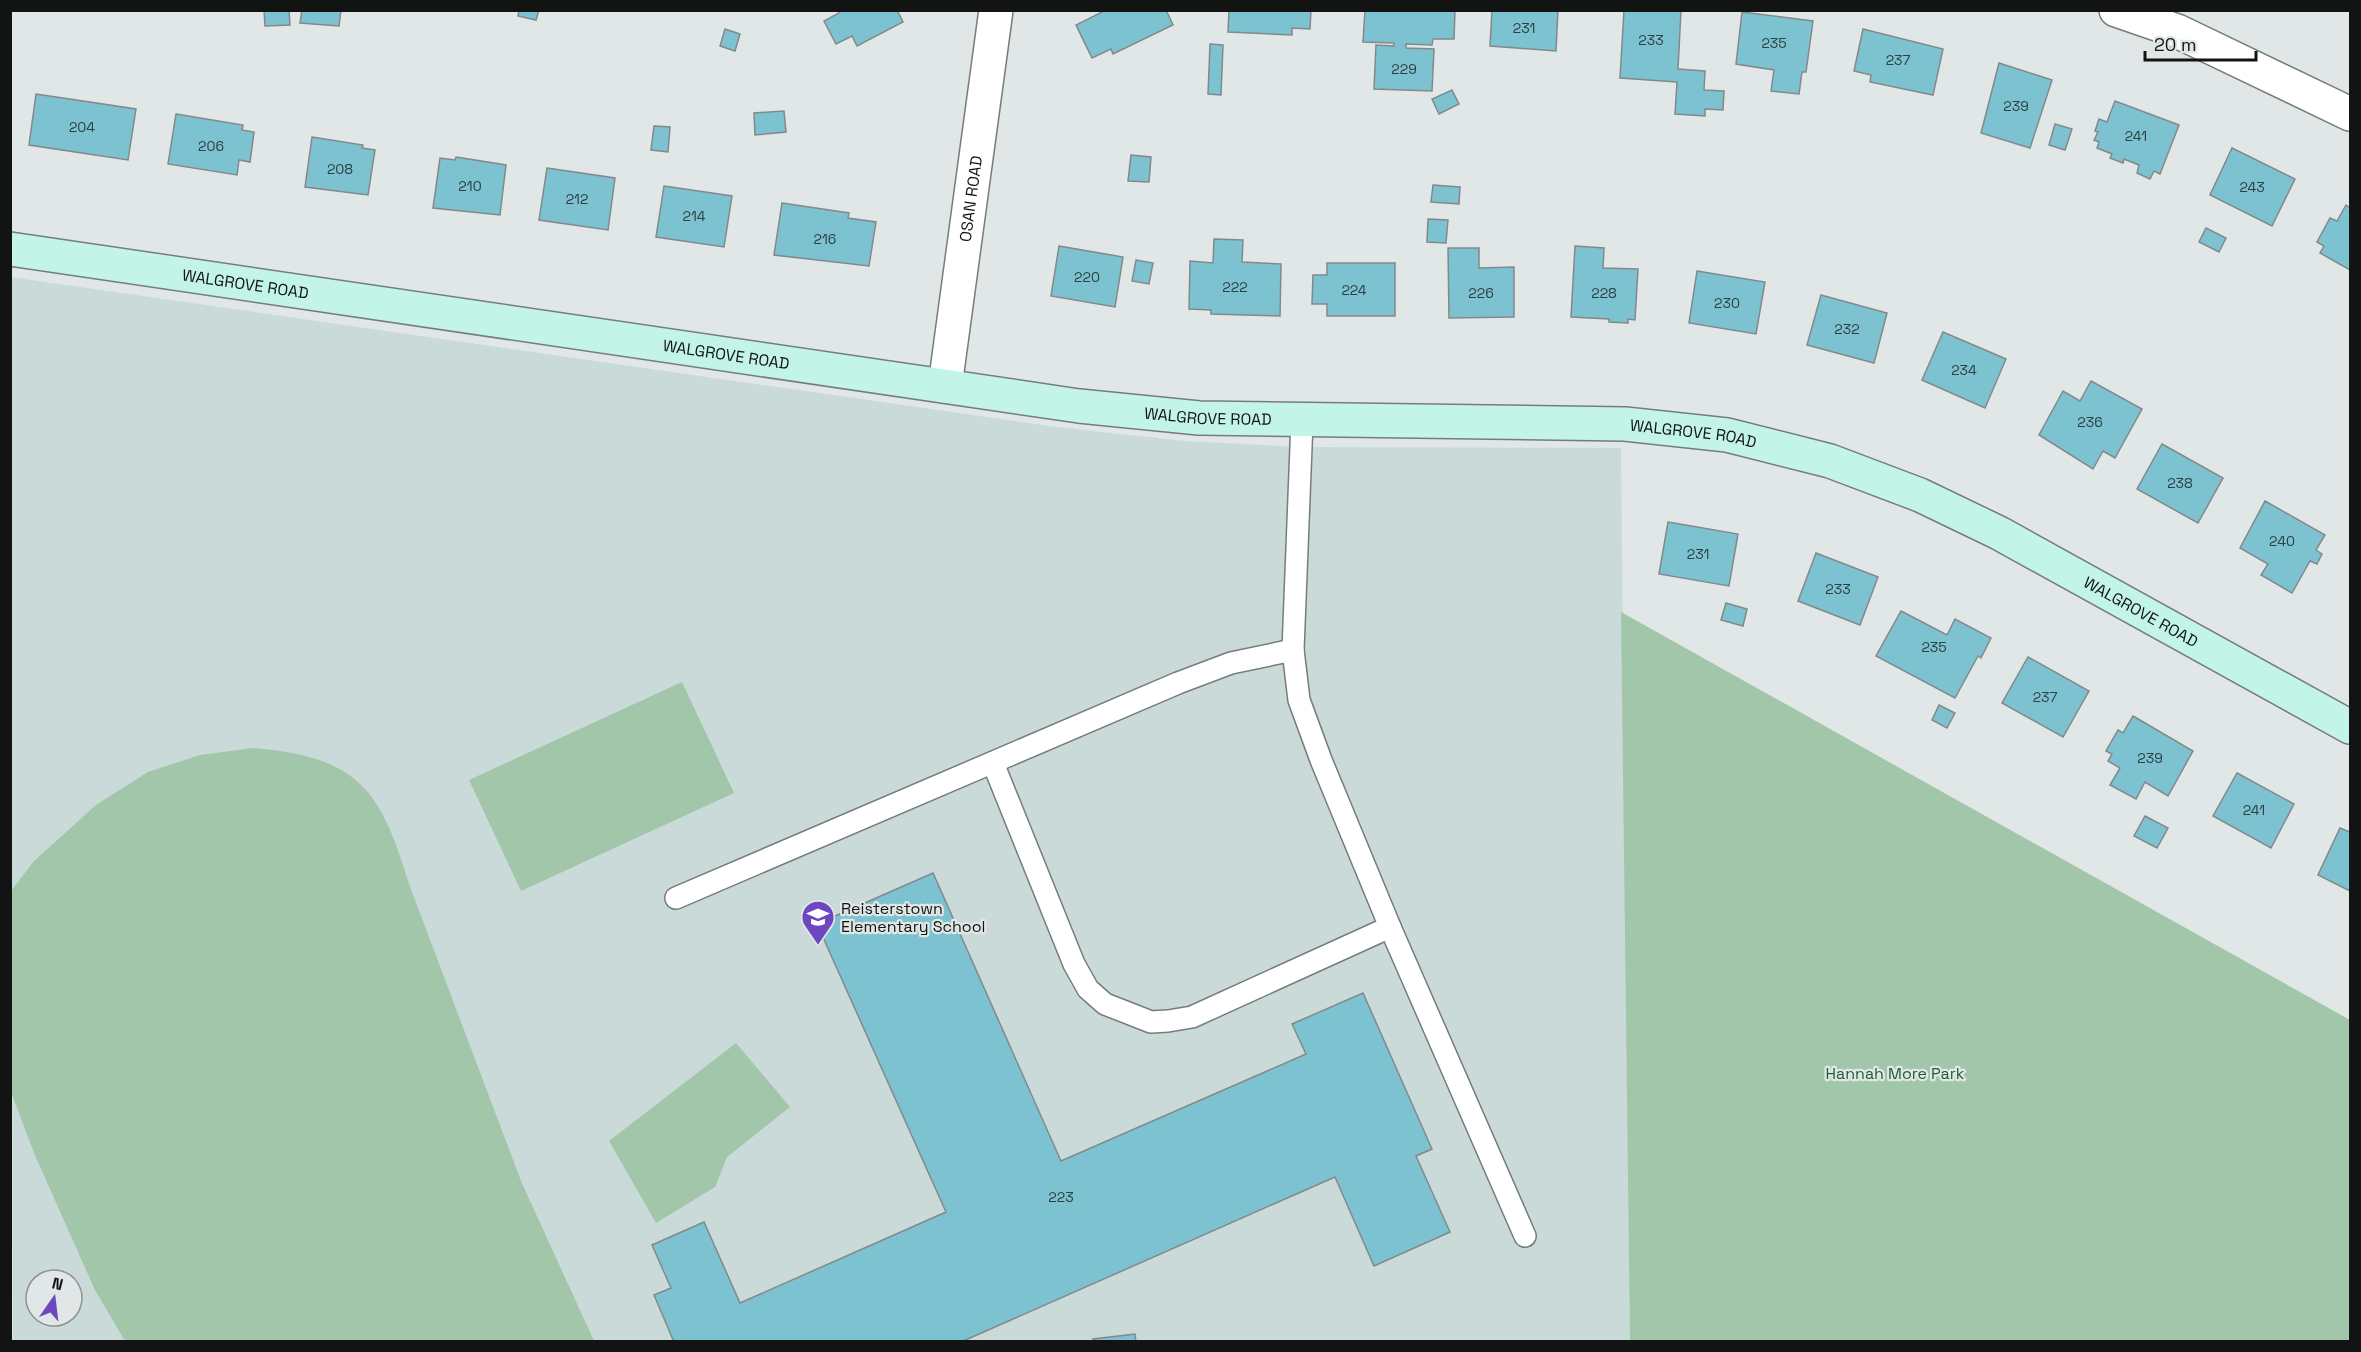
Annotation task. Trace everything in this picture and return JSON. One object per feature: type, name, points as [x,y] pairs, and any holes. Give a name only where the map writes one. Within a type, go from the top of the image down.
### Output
[{"type":"street","name":"OSAN ROAD","points":[[945,386],[996,10]]},
{"type":"street","points":[[2116,10],[2177,32],[2350,114]]},
{"type":"street","name":"WALGROVE ROAD","points":[[10,249],[1079,406],[1199,418],[1625,424],[1727,435],[1830,461],[1920,495],[1998,533],[2350,727]]},
{"type":"lane","points":[[1302,421],[1293,650],[1299,700],[1390,927],[1525,1236]]},
{"type":"lane","points":[[676,898],[1231,663],[1293,650]]},
{"type":"lane","points":[[993,763],[1074,964],[1088,989],[1105,1005],[1129,1015],[1151,1022],[1192,1017],[1390,927]]},
{"type":"shaded area","name":"Reisterstown Elementary School","points":[[10,277],[1056,427],[1185,441],[1301,447],[1621,448],[1630,1341],[13,1341]]},
{"type":"green space","name":"Hannah More Park","points":[[1621,612],[2350,1020],[2350,1341],[1630,1341]]},
{"type":"green space","points":[[682,682],[734,793],[521,891],[469,780]]},
{"type":"green space","points":[[253,748],[289,752],[318,760],[341,770],[360,783],[375,801],[398,851],[521,1181],[594,1341],[125,1341],[95,1290],[34,1153],[11,1092],[11,891],[34,861],[96,805],[148,772],[200,755]]},
{"type":"green space","points":[[736,1043],[790,1107],[727,1157],[715,1187],[656,1223],[609,1141]]},
{"type":"building","points":[[264,10],[289,10],[290,25],[265,26]]},
{"type":"building","points":[[302,10],[341,10],[339,26],[300,23]]},
{"type":"building","points":[[519,10],[539,10],[536,20],[518,16]]},
{"type":"building","points":[[838,10],[897,10],[903,22],[857,46],[852,36],[836,44],[824,21],[839,13]]},
{"type":"building","points":[[1106,10],[1166,10],[1173,25],[1113,54],[1111,49],[1092,58],[1076,25]]},
{"type":"building","points":[[1229,10],[1311,10],[1310,29],[1292,28],[1292,35],[1228,32]]},
{"type":"building","points":[[1365,10],[1455,10],[1454,39],[1433,39],[1432,45],[1406,44],[1406,48],[1434,49],[1432,91],[1374,89],[1376,45],[1394,46],[1394,43],[1363,42]]},
{"type":"building","points":[[1492,10],[1558,10],[1556,51],[1490,46]]},
{"type":"building","points":[[1624,10],[1681,10],[1678,69],[1705,71],[1704,90],[1724,91],[1723,110],[1705,109],[1705,116],[1675,114],[1677,82],[1620,78]]},
{"type":"building","points":[[1742,12],[1813,21],[1806,72],[1802,72],[1799,94],[1771,91],[1774,70],[1736,64]]},
{"type":"building","points":[[725,29],[740,34],[735,51],[720,46]]},
{"type":"building","points":[[1863,29],[1943,49],[1933,95],[1870,82],[1871,75],[1854,71]]},
{"type":"building","points":[[1210,44],[1223,45],[1221,95],[1208,94]]},
{"type":"building","points":[[1999,63],[2052,80],[2030,148],[1981,133]]},
{"type":"building","points":[[1452,90],[1459,104],[1439,114],[1432,99]]},
{"type":"building","points":[[36,94],[136,109],[128,160],[29,145]]},
{"type":"building","points":[[2115,101],[2179,125],[2160,174],[2154,171],[2150,179],[2137,173],[2139,165],[2124,159],[2123,163],[2110,158],[2112,154],[2097,148],[2099,142],[2094,140],[2098,132],[2095,131],[2099,119],[2107,122]]},
{"type":"building","points":[[784,111],[786,132],[755,135],[754,113]]},
{"type":"building","points":[[176,114],[243,125],[242,130],[254,132],[250,162],[239,160],[237,175],[168,164]]},
{"type":"building","points":[[2055,124],[2072,129],[2065,150],[2049,145]]},
{"type":"building","points":[[654,126],[670,127],[668,152],[651,150]]},
{"type":"building","points":[[312,137],[363,145],[362,148],[375,150],[368,195],[305,187]]},
{"type":"building","points":[[2232,148],[2295,179],[2272,226],[2210,195]]},
{"type":"building","points":[[1131,155],[1151,157],[1149,182],[1128,181]]},
{"type":"building","points":[[456,157],[506,165],[500,215],[433,208],[440,158],[455,160]]},
{"type":"building","points":[[547,168],[615,178],[608,230],[539,220]]},
{"type":"building","points":[[1433,185],[1460,187],[1459,204],[1431,202]]},
{"type":"building","points":[[664,186],[732,196],[724,247],[656,237]]},
{"type":"building","points":[[782,203],[849,213],[848,218],[876,222],[869,266],[774,255]]},
{"type":"building","points":[[2346,205],[2350,208],[2350,270],[2320,253],[2324,246],[2317,242],[2330,218],[2337,221]]},
{"type":"building","points":[[1428,219],[1448,220],[1446,243],[1427,242]]},
{"type":"building","points":[[2206,228],[2226,238],[2219,252],[2199,242]]},
{"type":"building","points":[[1214,239],[1243,240],[1242,262],[1281,264],[1280,316],[1211,314],[1211,310],[1189,309],[1190,261],[1213,263]]},
{"type":"building","points":[[1059,246],[1123,257],[1115,307],[1051,296]]},
{"type":"building","points":[[1575,246],[1604,248],[1603,268],[1638,269],[1635,320],[1628,319],[1628,323],[1609,322],[1609,319],[1571,317]]},
{"type":"building","points":[[1448,248],[1479,248],[1479,268],[1514,267],[1514,317],[1449,318]]},
{"type":"building","points":[[1136,260],[1153,263],[1149,284],[1132,281]]},
{"type":"building","points":[[1327,263],[1395,263],[1395,316],[1327,316],[1327,304],[1312,304],[1313,275],[1327,275]]},
{"type":"building","points":[[1697,271],[1765,282],[1756,334],[1689,323]]},
{"type":"building","points":[[1821,295],[1887,313],[1874,363],[1807,345]]},
{"type":"building","points":[[1943,332],[2006,359],[1985,408],[1922,380]]},
{"type":"building","points":[[2091,381],[2142,409],[2115,458],[2103,451],[2093,469],[2039,435],[2063,391],[2080,401]]},
{"type":"building","points":[[2162,444],[2223,478],[2198,523],[2137,489]]},
{"type":"building","points":[[2265,501],[2325,535],[2316,550],[2322,554],[2317,564],[2310,561],[2292,593],[2261,575],[2268,564],[2240,548]]},
{"type":"building","points":[[1668,522],[1738,534],[1729,586],[1659,574]]},
{"type":"building","points":[[1816,553],[1878,577],[1860,625],[1798,601]]},
{"type":"building","points":[[1726,603],[1747,609],[1743,626],[1721,620]]},
{"type":"building","points":[[1901,611],[1947,635],[1955,619],[1991,638],[1981,658],[1978,656],[1955,698],[1876,656]]},
{"type":"building","points":[[2028,657],[2089,691],[2063,737],[2002,703]]},
{"type":"building","points":[[1939,705],[1955,713],[1947,728],[1932,720]]},
{"type":"building","points":[[2133,716],[2193,751],[2168,796],[2145,782],[2136,799],[2110,785],[2120,768],[2108,761],[2112,754],[2106,751],[2118,730],[2123,733]]},
{"type":"building","points":[[2237,773],[2294,804],[2271,848],[2213,816]]},
{"type":"building","points":[[2145,816],[2168,828],[2157,848],[2134,836]]},
{"type":"building","points":[[2340,828],[2350,832],[2350,891],[2318,875]]},
{"type":"building","points":[[933,873],[1061,1161],[1306,1054],[1292,1024],[1363,993],[1432,1149],[1416,1156],[1450,1232],[1374,1266],[1335,1177],[961,1342],[674,1342],[654,1295],[671,1288],[652,1245],[704,1222],[740,1303],[946,1212],[817,924]]},
{"type":"building","points":[[1135,1334],[1136,1342],[1094,1342],[1093,1339]]},
{"type":"place","name":"Reisterstown Elementary School","points":[[818,946]]}]
